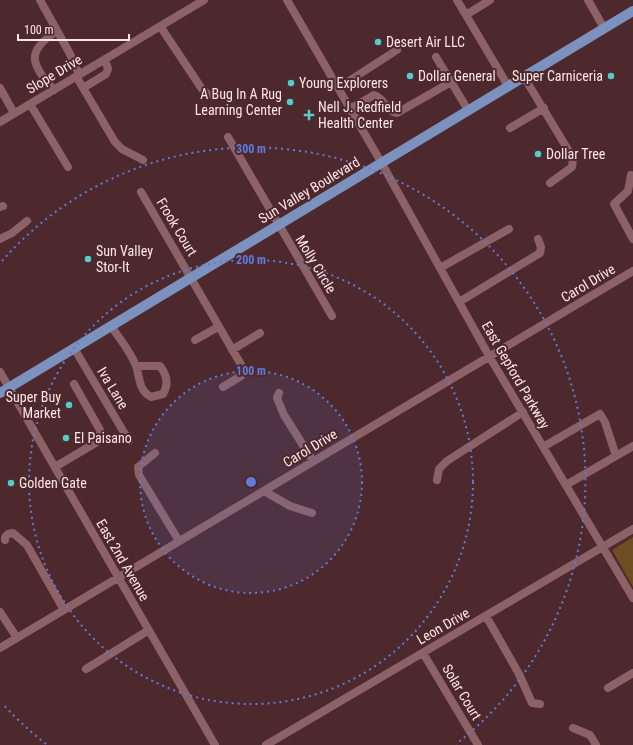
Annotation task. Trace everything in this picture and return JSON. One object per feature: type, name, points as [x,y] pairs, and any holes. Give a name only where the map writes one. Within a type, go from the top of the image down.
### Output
[{"type":"main road","name":"Sun Valley Boulevard","points":[[0,393],[191,276],[633,11]]},
{"type":"street","points":[[40,0],[57,30],[83,88],[115,142],[122,149],[143,160]]},
{"type":"street","name":"Slope Drive","points":[[0,122],[204,0]]},
{"type":"street","name":"East Gepford Parkway","points":[[287,0],[381,162],[489,356],[633,598]]},
{"type":"street","points":[[458,0],[508,86]]},
{"type":"street","points":[[466,15],[490,0]]},
{"type":"street","points":[[588,0],[604,28]]},
{"type":"street","points":[[160,26],[202,89],[209,95]]},
{"type":"street","points":[[54,90],[36,69],[34,63],[35,54],[41,44],[57,30]]},
{"type":"street","points":[[338,88],[396,50]]},
{"type":"street","points":[[436,57],[468,110]]},
{"type":"street","points":[[83,88],[106,74],[108,69],[105,59]]},
{"type":"street","points":[[524,76],[573,158],[574,163],[568,172],[550,182]]},
{"type":"street","points":[[350,108],[374,94],[382,99],[390,110],[397,113],[451,82]]},
{"type":"street","points":[[0,88],[14,113]]},
{"type":"street","points":[[30,104],[68,167]]},
{"type":"street","points":[[510,128],[544,108]]},
{"type":"street","name":"Molly Circle","points":[[228,136],[278,225],[332,316]]},
{"type":"street","points":[[631,175],[628,191],[614,204],[633,239]]},
{"type":"street","name":"Frook Court","points":[[141,192],[243,368],[243,372],[237,380],[223,387]]},
{"type":"street","points":[[0,239],[12,233],[27,221]]},
{"type":"street","points":[[440,268],[509,229]]},
{"type":"street","points":[[459,302],[540,254],[541,247],[538,239]]},
{"type":"street","name":"Carol Drive","points":[[0,648],[633,271]]},
{"type":"street","points":[[111,326],[136,366],[139,382],[148,395],[151,397],[164,394],[167,387],[167,381],[160,366],[136,366]]},
{"type":"street","points":[[195,340],[218,327]]},
{"type":"street","points":[[232,350],[260,333]]},
{"type":"street","name":"Iva Lane","points":[[74,348],[129,441]]},
{"type":"street","name":"East 2nd Avenue","points":[[0,372],[215,745]]},
{"type":"street","points":[[55,467],[97,442],[100,436],[100,430],[74,384]]},
{"type":"street","points":[[279,393],[277,398],[284,415],[313,462]]},
{"type":"street","points":[[437,480],[439,469],[447,461],[523,412]]},
{"type":"street","points":[[543,447],[600,414],[605,422],[616,456]]},
{"type":"street","points":[[566,485],[633,446]]},
{"type":"street","points":[[156,453],[138,467],[139,475],[179,541]]},
{"type":"street","points":[[264,491],[290,506],[312,513]]},
{"type":"street","name":"Leon Drive","points":[[266,745],[633,529]]},
{"type":"street","points":[[5,540],[5,537],[8,534],[13,533],[27,545],[64,610]]},
{"type":"street","points":[[0,612],[17,638]]},
{"type":"street","points":[[486,616],[519,674],[527,696],[532,703],[540,704]]},
{"type":"street","points":[[86,669],[149,630]]},
{"type":"street","name":"Solar Court","points":[[423,653],[478,745]]},
{"type":"street","points":[[608,688],[633,673]]},
{"type":"street","points":[[573,728],[590,735],[596,745]]},
{"type":"shaded area","points":[[633,537],[633,587],[612,550]]},
{"type":"place","name":"Desert Air LLC","points":[[378,42]]},
{"type":"place","name":"Dollar General","points":[[410,76]]},
{"type":"place","name":"Super Carniceria","points":[[611,76]]},
{"type":"place","name":"Young Explorers","points":[[291,83]]},
{"type":"place","name":"A Bug In A Rug Learning Center","points":[[290,102]]},
{"type":"place","name":"Nell J. Redfield Health Center","points":[[309,115]]},
{"type":"place","name":"Dollar Tree","points":[[538,154]]},
{"type":"place","name":"Sun Valley Stor-It","points":[[88,259]]},
{"type":"place","name":"Super Buy Market","points":[[69,405]]},
{"type":"place","name":"El Paisano","points":[[66,438]]},
{"type":"place","name":"Golden Gate","points":[[11,483]]}]
